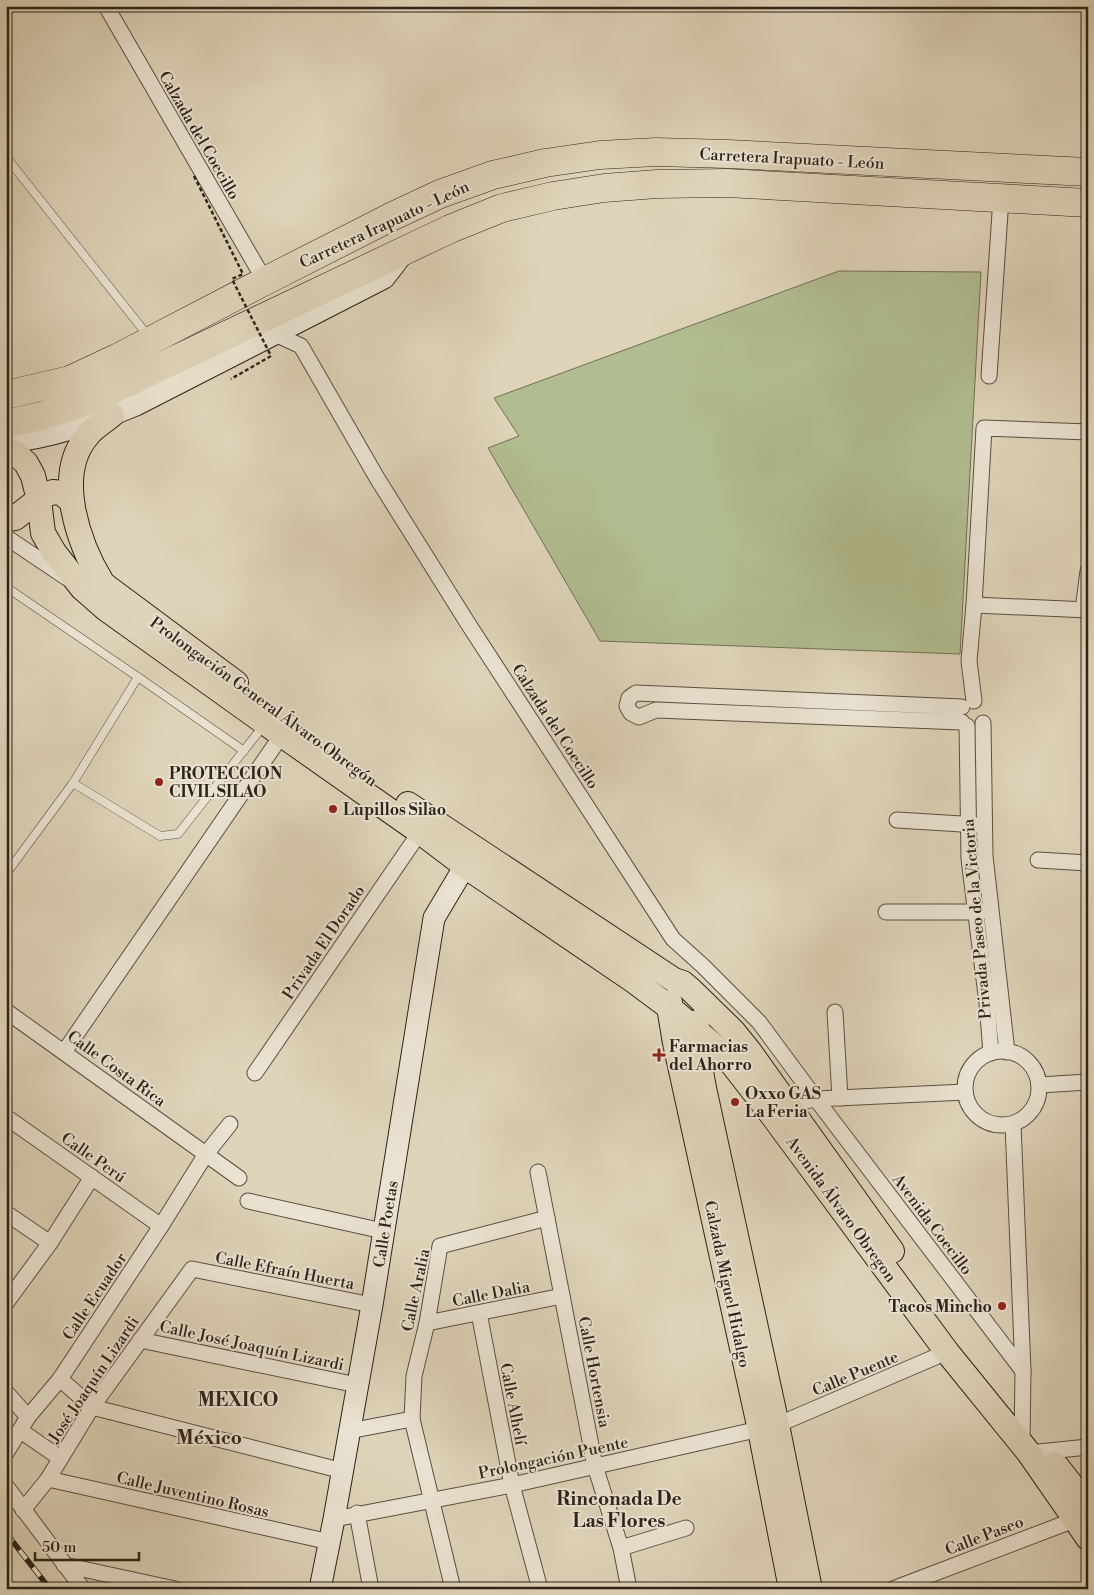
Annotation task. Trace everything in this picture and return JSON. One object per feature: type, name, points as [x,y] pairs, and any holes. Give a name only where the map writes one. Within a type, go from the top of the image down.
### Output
[{"type":"highway","name":"Carretera Irapuato - León","points":[[6,395],[70,380],[440,194],[493,175],[545,163],[600,154],[656,152],[1088,172]]},
{"type":"highway","name":"Carretera Irapuato - León","points":[[6,424],[41,416],[88,400],[450,229],[502,208],[553,196],[604,188],[657,184],[727,183],[1088,203]]},
{"type":"main road","points":[[93,586],[92,566],[82,540],[72,502],[71,472],[77,454],[88,435],[112,415]]},
{"type":"main road","points":[[6,451],[15,453],[26,463],[33,476],[39,500],[43,533],[54,552],[93,586]]},
{"type":"main road","points":[[6,519],[15,518],[43,496],[53,492],[62,493],[72,502]]},
{"type":"main road","name":"Prolongación General Álvaro Obregón","points":[[93,586],[106,609],[279,727],[430,819],[688,989]]},
{"type":"main road","name":"Prolongación General Álvaro Obregón","points":[[93,586],[465,866],[634,981],[696,1031]]},
{"type":"main road","name":"Calzada Miguel Hidalgo","points":[[688,989],[668,1007],[768,1428],[810,1589]]},
{"type":"main road","name":"Calzada Miguel Hidalgo","points":[[688,989],[696,1031],[695,1039],[768,1428],[791,1589]]},
{"type":"main road","name":"Avenida Álvaro Obregon","points":[[688,989],[733,1030],[780,1110],[947,1352],[1030,1443]]},
{"type":"main road","name":"Avenida Álvaro Obregon","points":[[696,1031],[726,1056],[780,1110],[960,1346],[1085,1519]]},
{"type":"main road","points":[[704,1088],[736,1068]]},
{"type":"street","name":"Calzada del Coecillo","points":[[106,6],[265,281]]},
{"type":"street","points":[[989,376],[1001,198]]},
{"type":"street","points":[[6,442],[22,441],[57,433],[112,415],[172,388],[384,278],[405,251]]},
{"type":"street","points":[[275,334],[301,346],[310,317]]},
{"type":"street","name":"Calzada del Coecillo","points":[[301,346],[378,478],[484,647],[673,939],[759,1022],[816,1099]]},
{"type":"street","name":"Privada Paseo de la Victoria","points":[[977,825],[966,714],[984,428],[1088,432]]},
{"type":"street","name":"Prolongación General Álvaro Obregón","points":[[6,537],[93,586]]},
{"type":"street","points":[[974,604],[1085,610],[1088,571]]},
{"type":"street","points":[[816,708],[656,710],[639,717],[631,713],[627,706],[630,698],[636,693],[816,708],[966,714],[972,727],[983,723]]},
{"type":"street","name":"Privada Paseo de la Victoria","points":[[966,714],[981,703],[985,709],[986,716],[983,723],[977,825],[969,859],[984,911],[999,1052]]},
{"type":"street","points":[[64,1052],[279,727]]},
{"type":"street","points":[[897,820],[977,825]]},
{"type":"street","name":"Privada El Dorado","points":[[255,1073],[420,832]]},
{"type":"street","points":[[1038,860],[1088,863]]},
{"type":"street","name":"Calle Poetas","points":[[320,1589],[372,1304],[434,918],[465,866]]},
{"type":"street","points":[[886,912],[984,911]]},
{"type":"street","points":[[688,989],[703,966]]},
{"type":"street","name":"Calle Costa Rica","points":[[6,1011],[239,1178]]},
{"type":"street","points":[[835,1012],[840,1098]]},
{"type":"street","points":[[999,1052],[1019,1055],[1029,1063],[1036,1073],[1039,1085],[1037,1100],[1029,1114],[1013,1124],[988,1123],[977,1116],[969,1105],[965,1092],[966,1079],[972,1068],[980,1059],[999,1052]]},
{"type":"street","points":[[1039,1085],[1088,1082]]},
{"type":"street","points":[[780,1110],[816,1099],[965,1092]]},
{"type":"street","name":"Avenida Coecillo","points":[[816,1099],[1023,1371]]},
{"type":"street","name":"Calle Perú","points":[[6,1117],[161,1226]]},
{"type":"street","name":"Calle Ecuador","points":[[6,1453],[28,1417],[60,1379],[206,1154],[230,1124]]},
{"type":"street","points":[[1013,1124],[1023,1371],[1030,1443],[1088,1447]]},
{"type":"street","name":"Calle Hortensia","points":[[538,1172],[595,1466],[621,1548],[629,1589]]},
{"type":"street","points":[[6,1303],[50,1243],[92,1178]]},
{"type":"street","points":[[248,1202],[383,1231]]},
{"type":"street","points":[[6,1213],[50,1243]]},
{"type":"street","name":"Calle Aralia","points":[[453,1589],[412,1419],[414,1376],[427,1323],[440,1246],[547,1218]]},
{"type":"street","name":"Calle Efraín Huerta","points":[[192,1269],[372,1304]]},
{"type":"street","name":"José Joaquín Lizardi","points":[[23,1510],[48,1479],[92,1407],[192,1269]]},
{"type":"street","name":"Calle Dalia","points":[[427,1323],[562,1296]]},
{"type":"street","name":"Calle Alhelí","points":[[479,1313],[512,1485],[540,1589]]},
{"type":"street","name":"Calle José Joaquín Lizardi","points":[[140,1340],[357,1385]]},
{"type":"street","name":"Calle Puente","points":[[768,1428],[947,1352]]},
{"type":"street","points":[[60,1379],[92,1407],[342,1471]]},
{"type":"street","points":[[6,1392],[28,1417]]},
{"type":"street","points":[[349,1431],[412,1419]]},
{"type":"street","name":"Prolongación Puente","points":[[334,1519],[357,1513],[512,1485],[768,1428]]},
{"type":"street","points":[[20,1431],[60,1458]]},
{"type":"street","name":"Calle Juventino Rosas","points":[[48,1479],[330,1542]]},
{"type":"street","points":[[6,1486],[83,1589]]},
{"type":"street","points":[[357,1513],[371,1589]]},
{"type":"street","name":"Calle Paseo","points":[[893,1589],[1085,1519]]},
{"type":"street","points":[[621,1548],[686,1528]]},
{"type":"street","points":[[64,1565],[175,1589]]},
{"type":"lane","points":[[6,158],[152,340]]},
{"type":"lane","points":[[6,587],[244,750]]},
{"type":"lane","points":[[6,874],[73,783],[138,677]]},
{"type":"lane","points":[[73,783],[160,836],[178,834],[244,750],[279,727]]},
{"type":"path","points":[[194,176],[243,274],[232,279],[271,356],[231,379]]},
{"type":"green space","points":[[839,271],[981,272],[960,654],[600,641],[488,448],[519,436],[494,398]]},
{"type":"railway","points":[[6,1533],[50,1589]]},
{"type":"place","name":"PROTECCION CIVIL SILAO","points":[[159,782]]},
{"type":"place","name":"Lupillos Silao","points":[[333,809]]},
{"type":"place","name":"Farmacias del Ahorro","points":[[659,1055]]},
{"type":"place","name":"Oxxo GAS La Feria","points":[[735,1102]]},
{"type":"place","name":"Tacos Mincho","points":[[1002,1306]]},
{"type":"district","name":"MEXICO","points":[[238,1399]]},
{"type":"district","name":"México","points":[[209,1437]]},
{"type":"district","name":"Rinconada De Las Flores","points":[[619,1509]]}]
